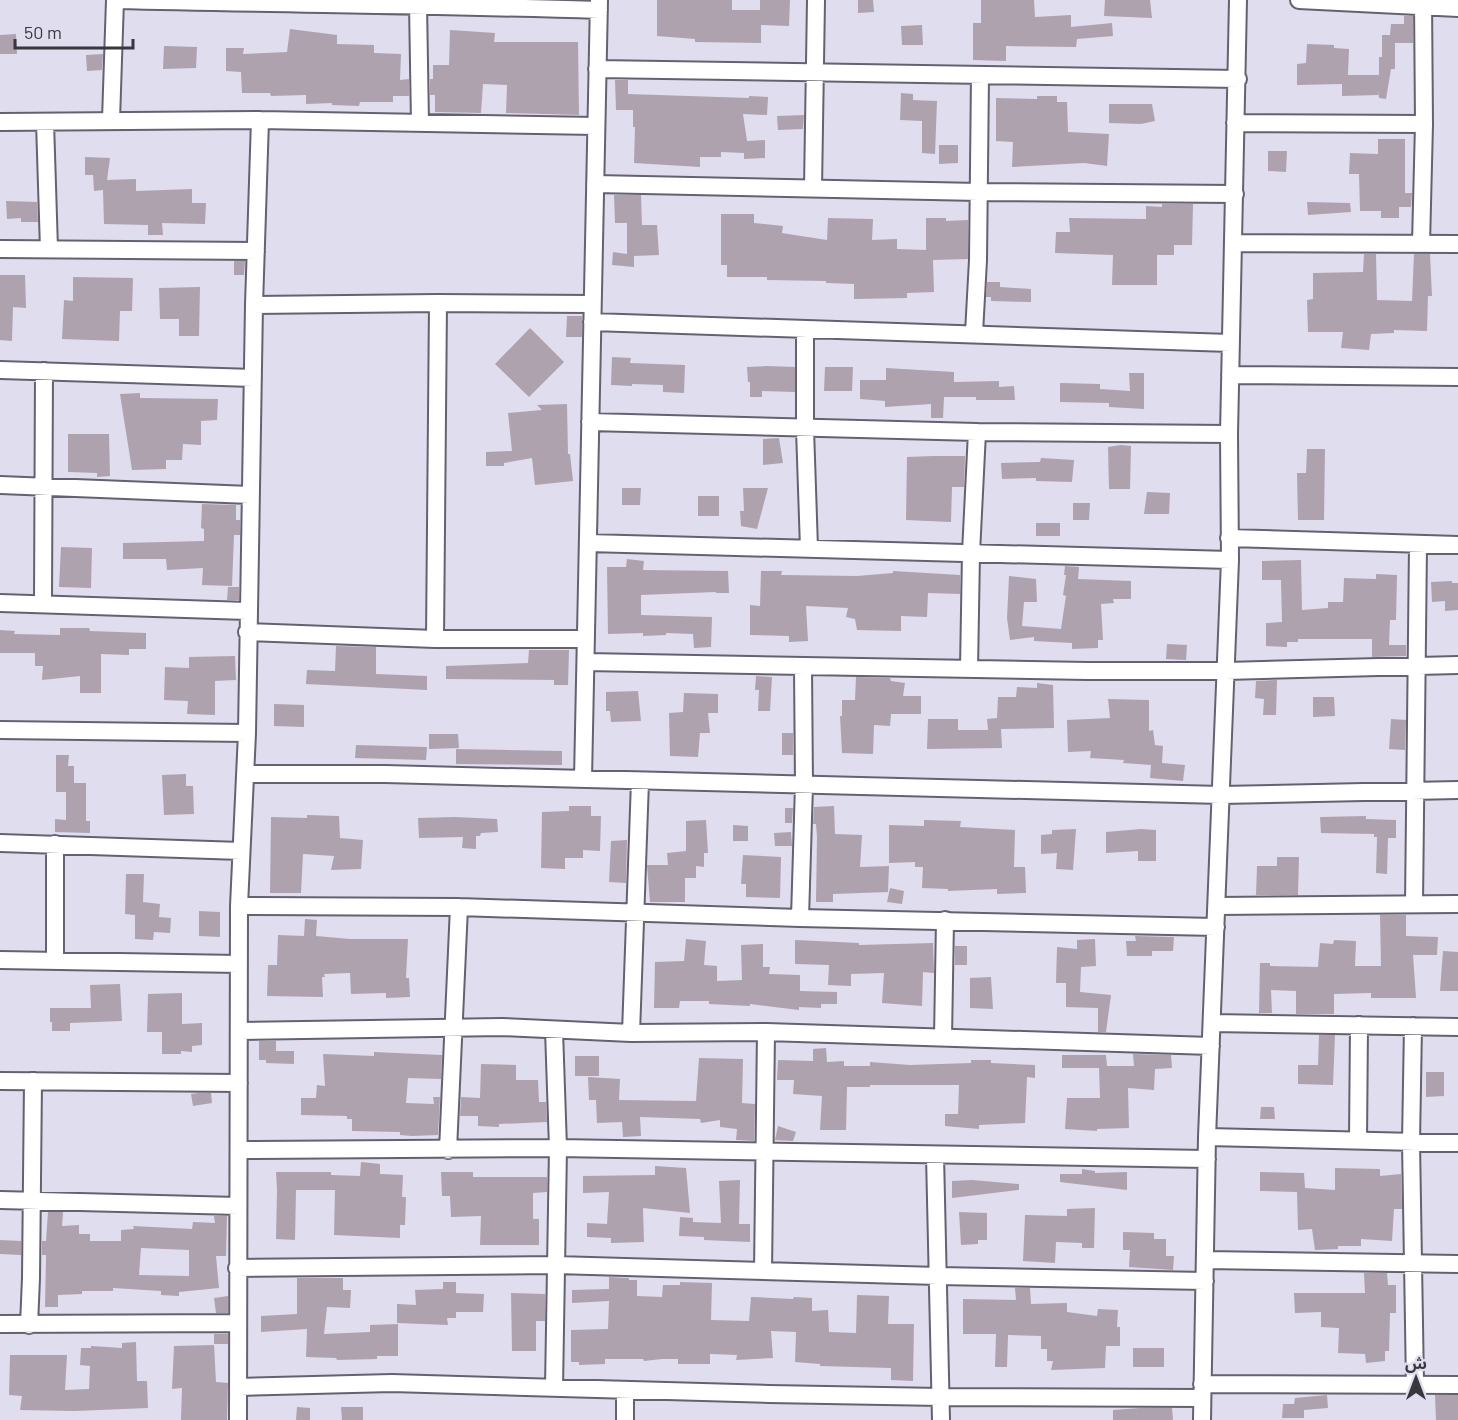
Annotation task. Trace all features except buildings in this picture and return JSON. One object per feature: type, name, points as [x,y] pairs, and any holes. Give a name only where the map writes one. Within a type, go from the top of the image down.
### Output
[{"type":"street","points":[[111,120],[116,0],[599,5],[583,779]]},
{"type":"street","points":[[813,188],[816,0]]},
{"type":"street","points":[[1202,1420],[1207,1137],[1230,560],[1230,343],[1239,0]]},
{"type":"street","points":[[1299,0],[1423,2],[1458,8]]},
{"type":"street","points":[[1421,244],[1424,124],[1423,2]]},
{"type":"street","points":[[418,4],[420,123]]},
{"type":"street","points":[[597,69],[1238,79]]},
{"type":"street","points":[[974,333],[980,75]]},
{"type":"street","points":[[238,1420],[239,906],[247,733],[247,611],[260,120]]},
{"type":"street","points":[[0,122],[260,120],[596,126]]},
{"type":"street","points":[[45,122],[50,249]]},
{"type":"street","points":[[1235,123],[1424,124]]},
{"type":"street","points":[[595,184],[979,192],[1235,194]]},
{"type":"street","points":[[1233,243],[1458,244]]},
{"type":"street","points":[[0,249],[256,251]]},
{"type":"street","points":[[435,639],[438,303]]},
{"type":"street","points":[[254,305],[592,304]]},
{"type":"street","points":[[591,322],[1230,343]]},
{"type":"street","points":[[805,329],[805,429],[809,548]]},
{"type":"street","points":[[0,370],[253,378]]},
{"type":"street","points":[[43,603],[44,371]]},
{"type":"street","points":[[1230,375],[1458,377]]},
{"type":"street","points":[[591,422],[805,429],[1229,434]]},
{"type":"street","points":[[969,669],[971,553],[977,432]]},
{"type":"street","points":[[0,485],[250,495]]},
{"type":"street","points":[[1229,537],[1458,545]]},
{"type":"street","points":[[588,543],[1230,560]]},
{"type":"street","points":[[1414,904],[1418,545]]},
{"type":"street","points":[[0,603],[247,611]]},
{"type":"street","points":[[247,632],[435,639],[586,639]]},
{"type":"street","points":[[586,662],[803,667],[1226,671],[1458,665]]},
{"type":"street","points":[[800,918],[804,785],[803,667]]},
{"type":"street","points":[[0,730],[247,733]]},
{"type":"street","points":[[245,774],[385,774],[1221,795],[1416,789],[1458,790]]},
{"type":"street","points":[[632,1033],[640,781]]},
{"type":"street","points":[[0,843],[241,851]]},
{"type":"street","points":[[55,844],[55,960]]},
{"type":"street","points":[[1217,906],[1458,904]]},
{"type":"street","points":[[239,906],[459,907],[800,918],[1216,927]]},
{"type":"street","points":[[448,1150],[459,907]]},
{"type":"street","points":[[943,1038],[945,921]]},
{"type":"street","points":[[0,960],[239,964]]},
{"type":"street","points":[[1213,1023],[1458,1027]]},
{"type":"street","points":[[1358,1140],[1359,1025]]},
{"type":"street","points":[[1413,1026],[1411,1142],[1415,1384]]},
{"type":"street","points":[[239,1031],[502,1027],[632,1033],[766,1032],[1211,1046]]},
{"type":"street","points":[[554,1030],[558,1148],[554,1388]]},
{"type":"street","points":[[763,1271],[766,1032]]},
{"type":"street","points":[[0,1081],[239,1083]]},
{"type":"street","points":[[28,1324],[31,1278],[33,1081]]},
{"type":"street","points":[[1207,1137],[1458,1143]]},
{"type":"street","points":[[239,1150],[558,1148],[1207,1159]]},
{"type":"street","points":[[935,1155],[940,1420]]},
{"type":"street","points":[[0,1200],[238,1206]]},
{"type":"street","points":[[1205,1260],[1458,1264]]},
{"type":"street","points":[[237,1268],[556,1265],[1205,1281]]},
{"type":"street","points":[[0,1324],[238,1323]]},
{"type":"street","points":[[238,1387],[392,1383],[941,1397],[1415,1384],[1458,1385]]},
{"type":"street","points":[[625,1390],[625,1420]]}]
